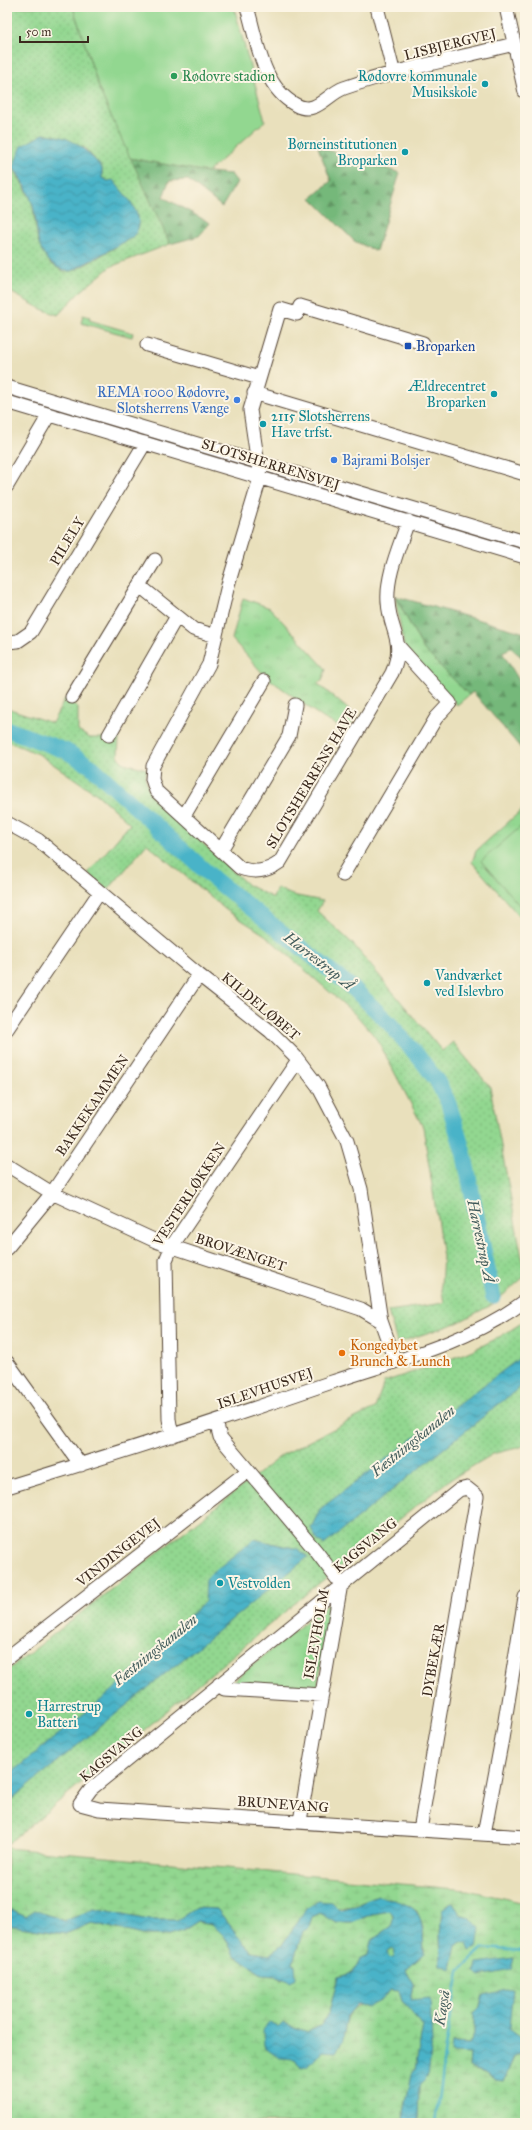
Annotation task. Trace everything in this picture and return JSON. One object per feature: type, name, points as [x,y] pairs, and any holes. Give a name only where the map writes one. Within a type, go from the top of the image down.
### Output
[{"type":"street","name":"LISBJERGVEJ","points":[[247,7],[267,73],[275,86],[288,99],[305,108],[316,106],[342,89],[394,74],[514,44]]},
{"type":"street","points":[[377,7],[394,74]]},
{"type":"street","points":[[506,7],[525,92]]},
{"type":"street","points":[[260,478],[250,410],[280,309],[297,314],[300,306],[423,344]]},
{"type":"street","points":[[148,344],[259,378]]},
{"type":"street","name":"SLOTSHERRENSVEJ","points":[[7,387],[525,542]]},
{"type":"street","points":[[254,394],[525,474]]},
{"type":"street","name":"SLOTSHERRENSVEJ","points":[[7,402],[525,557]]},
{"type":"street","points":[[7,486],[49,415]]},
{"type":"street","name":"PILELY","points":[[7,642],[18,640],[31,632],[145,443]]},
{"type":"street","name":"SLOTSHERRENS HAVE","points":[[260,478],[228,585],[209,664],[202,680],[153,766],[152,779],[156,791],[240,868],[252,872],[270,870],[280,862],[392,673],[399,648],[388,602],[389,584],[408,522]]},
{"type":"street","points":[[72,698],[155,560]]},
{"type":"street","points":[[140,586],[193,629],[216,636]]},
{"type":"street","points":[[109,735],[177,616]]},
{"type":"street","name":"SLOTSHERRENS HAVE","points":[[343,875],[436,718],[450,703],[399,648]]},
{"type":"street","points":[[184,816],[264,681]]},
{"type":"street","points":[[220,850],[288,736],[295,705]]},
{"type":"street","name":"KILDELØBET","points":[[7,823],[38,840],[99,893],[270,1031],[298,1060],[318,1086],[347,1141],[361,1189],[381,1322],[395,1361]]},
{"type":"street","points":[[7,1029],[99,893]]},
{"type":"street","name":"BAKKEKAMMEN","points":[[7,1248],[52,1193],[199,975]]},
{"type":"street","name":"VESTERLØKKEN","points":[[172,1436],[169,1419],[166,1260],[172,1246],[298,1060]]},
{"type":"street","name":"BROVÆNGET","points":[[7,1165],[52,1193],[158,1242],[361,1309],[381,1322]]},
{"type":"street","name":"ISLEVHUSVEJ","points":[[7,1487],[216,1422],[470,1335],[509,1313],[525,1301]]},
{"type":"street","points":[[7,1362],[81,1465]]},
{"type":"street","name":"ISLEVHOLM","points":[[216,1422],[220,1437],[316,1551],[341,1584],[300,1821]]},
{"type":"street","name":"VINDINGEVEJ","points":[[7,1658],[248,1471]]},
{"type":"street","name":"KAGSVANG","points":[[80,1804],[91,1789],[341,1584],[459,1490],[467,1488],[477,1496]]},
{"type":"street","name":"DYBEKÆR","points":[[420,1830],[477,1496]]},
{"type":"street","points":[[484,1834],[502,1739],[525,1597]]},
{"type":"street","points":[[219,1684],[224,1689],[322,1695]]},
{"type":"street","name":"BRUNEVANG","points":[[80,1804],[98,1809],[300,1821],[525,1837]]},
{"type":"green space","points":[[7,7],[73,7],[100,91],[170,244],[110,267],[79,293],[58,315],[41,309],[7,290]],"holes":[[[84,147],[102,168],[102,178],[108,181],[138,216],[139,226],[131,238],[85,265],[72,271],[64,272],[50,263],[38,242],[32,201],[13,167]]]},
{"type":"green space","name":"Rødovre stadion","points":[[73,7],[234,7],[265,121],[208,172],[130,158],[100,91]]},
{"type":"green space","points":[[318,147],[400,173],[376,251],[354,241],[311,198],[331,181]]},
{"type":"green space","points":[[130,158],[208,172],[231,174],[237,182],[222,207],[188,180],[169,181],[163,197],[210,223],[199,236],[170,244]]},
{"type":"green space","points":[[83,315],[90,317],[89,320],[133,333],[132,337],[81,323]]},
{"type":"green space","points":[[321,490],[341,493],[525,549],[525,554]]},
{"type":"green space","points":[[395,596],[424,650],[469,695],[457,705],[404,646]]},
{"type":"green space","points":[[395,596],[525,633],[525,660],[511,648],[502,652],[525,690],[525,753],[473,692],[469,695],[424,650]]},
{"type":"green space","points":[[243,598],[270,608],[326,669],[322,681],[317,683],[355,715],[349,732],[323,718],[265,676],[232,639]]},
{"type":"green space","points":[[65,699],[78,707],[78,731],[90,738],[119,738],[118,757],[124,763],[147,769],[145,778],[151,796],[248,885],[273,898],[277,888],[292,895],[323,901],[317,911],[352,943],[442,1051],[453,1042],[490,1087],[525,1274],[525,1276],[493,1304],[457,1323],[397,1343],[388,1311],[444,1303],[441,1285],[443,1257],[423,1127],[377,1039],[357,1016],[265,935],[226,910],[147,844],[108,890],[88,873],[130,824],[98,795],[40,755],[7,741],[7,708],[52,723]]},
{"type":"green space","points":[[525,807],[525,923],[472,862],[476,851]]},
{"type":"green space","points":[[525,823],[525,912],[481,861]]},
{"type":"green space","name":"Vestvolden","points":[[525,1320],[525,1444],[521,1447],[493,1454],[448,1481],[312,1589],[7,1845],[7,1671],[282,1455],[375,1408],[384,1382],[475,1349],[509,1331]]},
{"type":"green space","points":[[330,1602],[317,1692],[227,1686]]},
{"type":"green space","points":[[7,1848],[467,1890],[525,1903],[525,2123],[418,2123],[419,2086],[428,2077],[432,2022],[411,2001],[414,1986],[406,1970],[424,1954],[423,1928],[417,1911],[378,1896],[358,1904],[342,1908],[306,1909],[282,1945],[270,1955],[251,1952],[217,1909],[196,1908],[177,1920],[149,1920],[94,1909],[65,1921],[35,1910],[26,1916],[13,1910],[7,1911]],"holes":[[[442,1909],[469,1917],[467,1943],[461,1942],[456,1946],[441,1965],[440,1934]],[[483,1995],[509,2028],[514,2056],[504,2081],[496,2080],[486,2072],[469,2067],[470,2054],[452,2043],[469,2044],[474,2034],[474,2013],[480,2007]]]},
{"type":"green space","points":[[390,1911],[393,1916],[392,1926],[371,1941],[368,1955],[360,1959],[353,1973],[338,1977],[330,2009],[322,2025],[308,2032],[283,2023],[295,2059],[301,2068],[322,2051],[343,2040],[349,2014],[352,2010],[363,2004],[382,2000],[389,1990],[399,1991],[402,2001],[423,2026],[415,2071],[412,2074],[404,2113],[405,2123],[7,2123],[7,1925],[65,1934],[92,1923],[143,1935],[169,1935],[183,1931],[198,1921],[212,1924],[225,1937],[234,1955],[263,1975],[277,1976],[283,1980],[295,1965],[293,1962],[303,1930],[308,1929],[312,1917],[320,1913],[337,1923],[352,1923],[372,1914]]},
{"type":"green space","points":[[391,1947],[395,1950],[395,1958],[388,1958],[387,1951]]},
{"type":"water","points":[[43,134],[70,140],[89,154],[102,168],[102,178],[108,181],[113,180],[131,202],[138,216],[139,226],[136,233],[131,238],[72,271],[66,271],[55,266],[42,252],[38,240],[34,212],[30,198],[24,184],[13,167],[22,146]]},
{"type":"water","name":"Fæstningskanalen","points":[[525,1354],[525,1383],[324,1545],[317,1540],[311,1528],[320,1509]]},
{"type":"water","name":"Fæstningskanalen","points":[[254,1539],[298,1549],[308,1557],[7,1803],[7,1776],[112,1691],[205,1601],[206,1578]]},
{"type":"water","points":[[378,1896],[403,1903],[411,1907],[417,1912],[420,1919],[424,1954],[406,1970],[414,1986],[411,2000],[430,1998],[432,2042],[428,2077],[419,2086],[418,2123],[405,2123],[404,2113],[412,2074],[415,2070],[423,2026],[402,2001],[399,1991],[389,1990],[382,2000],[367,2008],[357,2004],[347,2016],[343,2040],[336,2052],[322,2051],[308,2067],[301,2068],[295,2059],[280,2058],[264,2046],[263,2030],[270,2022],[278,2028],[283,2023],[308,2032],[322,2025],[330,2009],[338,1977],[353,1973],[360,1959],[368,1955],[371,1941],[392,1926],[393,1916],[390,1911],[372,1914],[352,1923],[337,1923],[320,1913],[312,1917],[308,1929],[303,1931],[293,1962],[295,1965],[296,1978],[291,1982],[277,1976],[263,1975],[234,1955],[225,1937],[212,1924],[198,1921],[183,1931],[169,1935],[143,1935],[92,1923],[65,1934],[7,1925],[7,1911],[13,1910],[26,1916],[35,1910],[65,1921],[94,1909],[149,1920],[177,1920],[196,1908],[217,1909],[251,1952],[270,1955],[282,1945],[306,1909],[318,1901],[331,1902],[339,1910],[354,1906]],"holes":[[[391,1948],[395,1950],[394,1958],[388,1957],[387,1951]]]},
{"type":"water","points":[[453,1902],[460,1914],[469,1917],[480,1928],[477,1948],[470,1951],[467,1944],[461,1942],[456,1946],[451,1969],[441,1965],[440,1934],[442,1909]]},
{"type":"water","points":[[514,1958],[511,1970],[480,1976],[475,1972],[477,1963]]},
{"type":"water","points":[[513,1989],[509,2028],[524,2039],[520,2054],[514,2056],[504,2081],[496,2080],[486,2072],[469,2067],[470,2054],[451,2053],[452,2043],[469,2044],[474,2034],[474,2013],[480,2007],[483,1995]]},
{"type":"waterway","name":"Harrestrup Å","points":[[7,729],[66,751],[92,767],[214,879],[355,990],[390,1024],[422,1061],[437,1081],[448,1102],[464,1154],[493,1296]]},
{"type":"waterway","name":"Kagså","points":[[435,2123],[445,2048],[459,1971],[483,1948],[525,1951]]},
{"type":"place","name":"Rødovre stadion","points":[[174,76]]},
{"type":"place","name":"Rødovre kommunale Musikskole","points":[[485,84]]},
{"type":"place","name":"Børneinstitutionen Broparken","points":[[405,152]]},
{"type":"place","name":"Broparken","points":[[408,346]]},
{"type":"place","name":"Ældrecentret Broparken","points":[[494,394]]},
{"type":"place","name":"REMA 1000 Rødovre, Slotsherrens Vænge","points":[[237,400]]},
{"type":"place","name":"2115 Slotsherrens Have trfst.","points":[[263,424]]},
{"type":"place","name":"Bajrami Bolsjer","points":[[334,460]]},
{"type":"place","name":"Vandværket ved Islevbro","points":[[427,983]]},
{"type":"place","name":"Kongedybet Brunch & Lunch","points":[[342,1353]]},
{"type":"place","name":"Vestvolden","points":[[220,1583]]},
{"type":"place","name":"Harrestrup Batteri","points":[[29,1714]]}]
